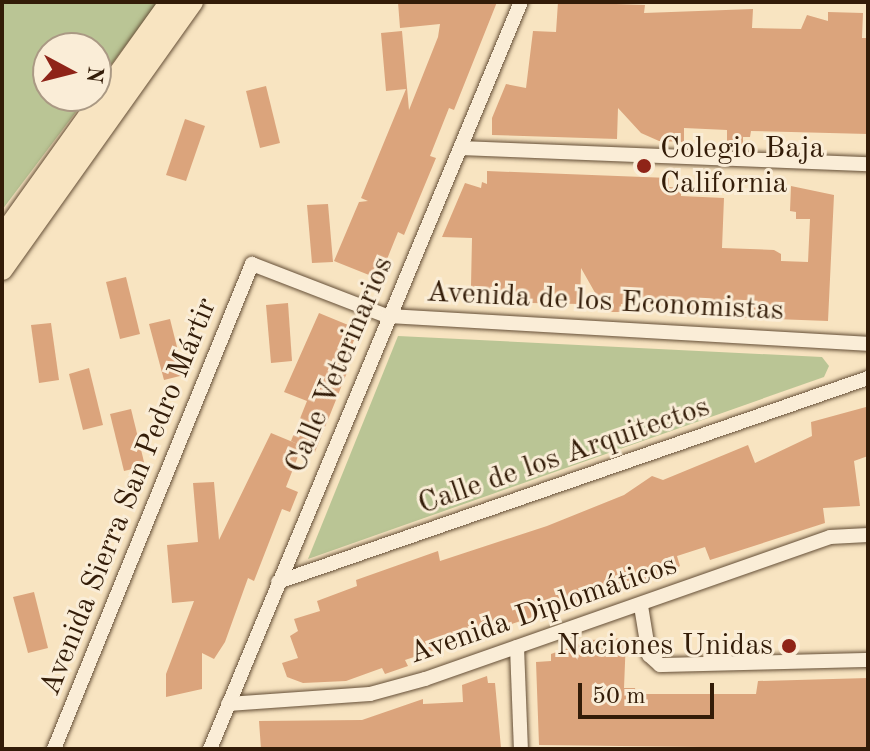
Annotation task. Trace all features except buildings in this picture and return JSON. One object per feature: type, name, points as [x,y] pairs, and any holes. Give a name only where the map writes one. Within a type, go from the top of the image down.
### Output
[{"type":"main road","points":[[2,238],[171,2]]},
{"type":"main road","points":[[2,269],[192,2]]},
{"type":"street","name":"Calle Veterinarios","points":[[210,749],[387,316],[521,2]]},
{"type":"street","points":[[461,148],[868,164]]},
{"type":"street","name":"Avenida de los Economistas","points":[[252,264],[387,316],[868,344]]},
{"type":"street","name":"Avenida Sierra San Pedro Mártir","points":[[54,749],[252,264]]},
{"type":"street","name":"Calle de los Arquitectos","points":[[278,582],[868,378]]},
{"type":"street","name":"Avenida Diplomáticos","points":[[228,704],[370,694],[641,606],[830,537],[868,535]]},
{"type":"street","points":[[641,606],[649,655],[660,665],[868,660]]},
{"type":"street","points":[[517,647],[521,749]]},
{"type":"green space","points":[[2,2],[158,2],[112,64],[112,32],[32,32],[32,112],[76,112],[2,210]]},
{"type":"green space","points":[[398,336],[822,357],[829,366],[824,377],[308,559]]},
{"type":"place","name":"Colegio Baja California","points":[[644,166]]},
{"type":"place","name":"Naciones Unidas","points":[[789,646]]}]
